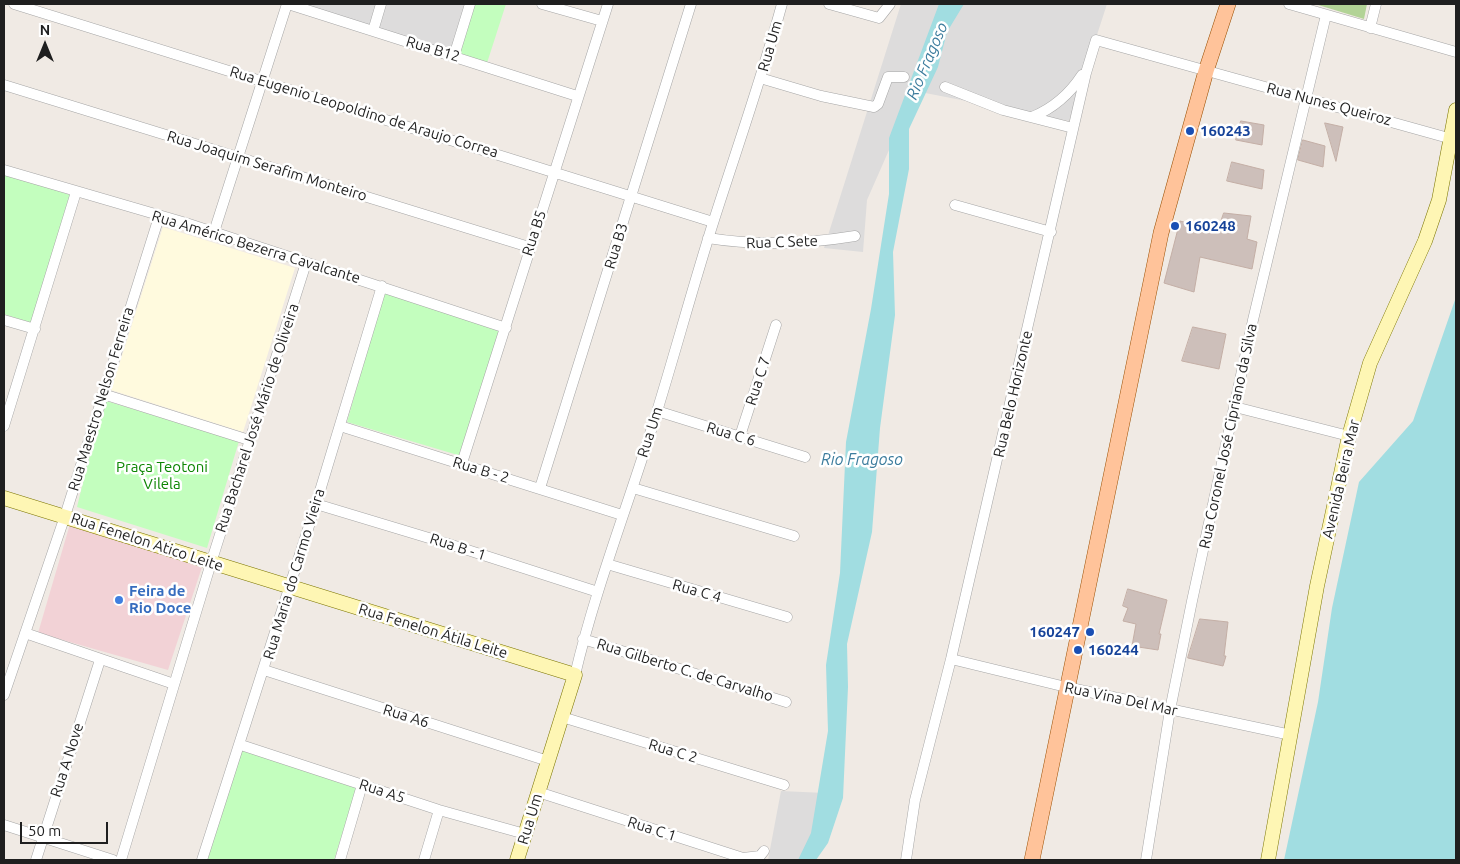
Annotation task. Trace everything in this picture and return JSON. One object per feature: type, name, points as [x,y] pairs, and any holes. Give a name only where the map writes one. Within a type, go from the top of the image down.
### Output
[{"type":"main road","points":[[1032,860],[1161,232],[1206,71],[1228,4]]},
{"type":"street","name":"Rua Eugenio Leopoldino de Araujo Correa","points":[[14,4],[713,222]]},
{"type":"street","points":[[214,232],[287,4]]},
{"type":"street","name":"Rua B12","points":[[287,4],[577,96]]},
{"type":"street","points":[[373,31],[381,4]]},
{"type":"street","points":[[454,56],[470,4]]},
{"type":"street","points":[[542,4],[602,21]]},
{"type":"street","name":"Rua B5","points":[[462,464],[506,328],[529,247],[608,4]]},
{"type":"street","name":"Rua B3","points":[[540,488],[691,4]]},
{"type":"street","name":"Rua Um","points":[[517,860],[575,675],[583,639],[622,515],[633,488],[708,238],[782,4]]},
{"type":"street","points":[[829,4],[879,18],[890,4]]},
{"type":"street","points":[[1289,4],[1456,52]]},
{"type":"street","points":[[1370,28],[1376,4]]},
{"type":"street","name":"Rua Coronel José Cipriano da Silva","points":[[1146,860],[1170,710],[1253,320],[1326,15]]},
{"type":"street","name":"Rua Belo Horizonte","points":[[906,860],[915,800],[951,659],[1073,128],[1088,64],[1096,40],[1206,71]]},
{"type":"street","points":[[1032,117],[1055,105],[1065,97],[1088,64]]},
{"type":"street","name":"Rua Nunes Queiroz","points":[[1206,71],[1306,97],[1452,139]]},
{"type":"street","points":[[760,78],[866,107],[874,107],[878,104],[888,77],[904,77]]},
{"type":"street","name":"Rua Joaquim Serafim Monteiro","points":[[4,85],[529,247]]},
{"type":"street","points":[[945,87],[1003,110],[1073,128]]},
{"type":"street","name":"Avenida Beira Mar","points":[[1268,860],[1318,586],[1349,436],[1370,363],[1425,241],[1439,200],[1456,110]]},
{"type":"street","name":"Rua Américo Bezerra Cavalcante","points":[[4,170],[214,232],[506,328]]},
{"type":"street","points":[[4,426],[7,404],[35,329],[76,192]]},
{"type":"street","points":[[955,205],[1050,232]]},
{"type":"street","name":"Rua Maestro Nelson Ferreira","points":[[4,696],[65,516],[159,217]]},
{"type":"street","name":"Rua C Sete","points":[[708,238],[742,244],[763,244],[855,236]]},
{"type":"street","name":"Rua Bacharel José Mário de Oliveira","points":[[121,860],[211,562],[306,263]]},
{"type":"street","name":"Rua Maria do Carmo Vieira","points":[[202,860],[241,745],[382,286]]},
{"type":"street","points":[[4,320],[35,329]]},
{"type":"street","name":"Rua C 7","points":[[740,436],[776,325]]},
{"type":"street","points":[[103,394],[249,440]]},
{"type":"street","points":[[1235,407],[1349,436]]},
{"type":"street","name":"Rua C 6","points":[[657,411],[805,457]]},
{"type":"street","name":"Rua B - 2","points":[[340,426],[622,515]]},
{"type":"street","points":[[633,488],[794,536]]},
{"type":"street","name":"Rua Fenelon Atico Leite","points":[[4,498],[290,588]]},
{"type":"street","name":"Rua B - 1","points":[[316,504],[598,592]]},
{"type":"street","name":"Rua C 4","points":[[607,564],[787,617]]},
{"type":"street","name":"Rua Fenelon Átila Leite","points":[[290,588],[575,675]]},
{"type":"street","points":[[25,633],[174,684]]},
{"type":"street","name":"Rua Gilberto C. de Carvalho","points":[[583,639],[786,702]]},
{"type":"street","name":"Rua Vina Del Mar","points":[[951,659],[1066,688],[1291,736]]},
{"type":"street","name":"Rua A Nove","points":[[36,860],[100,660]]},
{"type":"street","name":"Rua A6","points":[[264,670],[548,762]]},
{"type":"street","name":"Rua C 2","points":[[562,717],[784,785]]},
{"type":"street","name":"Rua A5","points":[[241,745],[440,810],[525,834]]},
{"type":"street","points":[[340,860],[362,785]]},
{"type":"street","name":"Rua C 1","points":[[538,792],[743,858],[760,856],[764,850]]},
{"type":"street","points":[[424,860],[440,810]]},
{"type":"street","points":[[4,825],[113,860]]},
{"type":"shaded area","points":[[302,4],[471,4],[457,60]]},
{"type":"shaded area","points":[[901,4],[1107,4],[1069,121],[915,91],[867,200],[863,252],[824,248]]},
{"type":"shaded area","points":[[163,227],[295,268],[243,432],[111,390]]},
{"type":"shaded area","name":"Feira de Rio Doce","points":[[70,524],[202,567],[168,670],[38,633]]},
{"type":"shaded area","points":[[781,791],[825,793],[812,860],[768,860]]},
{"type":"green space","points":[[475,4],[506,4],[487,63],[458,54]]},
{"type":"green space","points":[[1315,4],[1367,4],[1364,19]]},
{"type":"green space","points":[[4,172],[70,195],[31,323],[4,314]]},
{"type":"green space","points":[[384,291],[500,327],[461,456],[347,422]]},
{"type":"green space","name":"Praça Teotoni Vilela","points":[[103,400],[239,441],[207,548],[77,507]]},
{"type":"green space","points":[[242,748],[358,784],[334,860],[207,860]]},
{"type":"water","name":"Rio Fragoso","points":[[939,4],[964,4],[947,32],[938,67],[909,129],[909,169],[893,252],[895,315],[880,428],[872,532],[847,644],[848,687],[843,798],[828,843],[816,860],[798,860],[811,833],[828,731],[826,665],[840,573],[846,442],[871,309],[889,194],[889,138]]},
{"type":"water","points":[[1456,297],[1456,860],[1284,860],[1318,702],[1332,608],[1359,482],[1413,421]]},
{"type":"building","points":[[1241,121],[1264,125],[1262,145],[1236,140]]},
{"type":"building","points":[[1325,123],[1343,127],[1336,161]]},
{"type":"building","points":[[1303,140],[1325,146],[1323,167],[1298,160]]},
{"type":"building","points":[[1232,162],[1264,170],[1262,189],[1227,181]]},
{"type":"building","points":[[1224,213],[1251,216],[1247,239],[1257,242],[1252,269],[1200,257],[1194,292],[1164,283],[1180,221],[1217,231]]},
{"type":"building","points":[[1193,327],[1226,334],[1219,369],[1182,361]]},
{"type":"building","points":[[1128,589],[1167,600],[1159,634],[1161,634],[1158,650],[1132,646],[1136,624],[1123,621],[1128,608],[1123,606]]},
{"type":"building","points":[[1200,619],[1228,622],[1224,656],[1226,656],[1223,666],[1188,658]]},
{"type":"place","name":"160243","points":[[1190,131]]},
{"type":"place","name":"160248","points":[[1175,226]]},
{"type":"place","name":"Feira de Rio Doce","points":[[119,600]]},
{"type":"place","name":"160247","points":[[1090,632]]},
{"type":"place","name":"160244","points":[[1078,650]]}]
